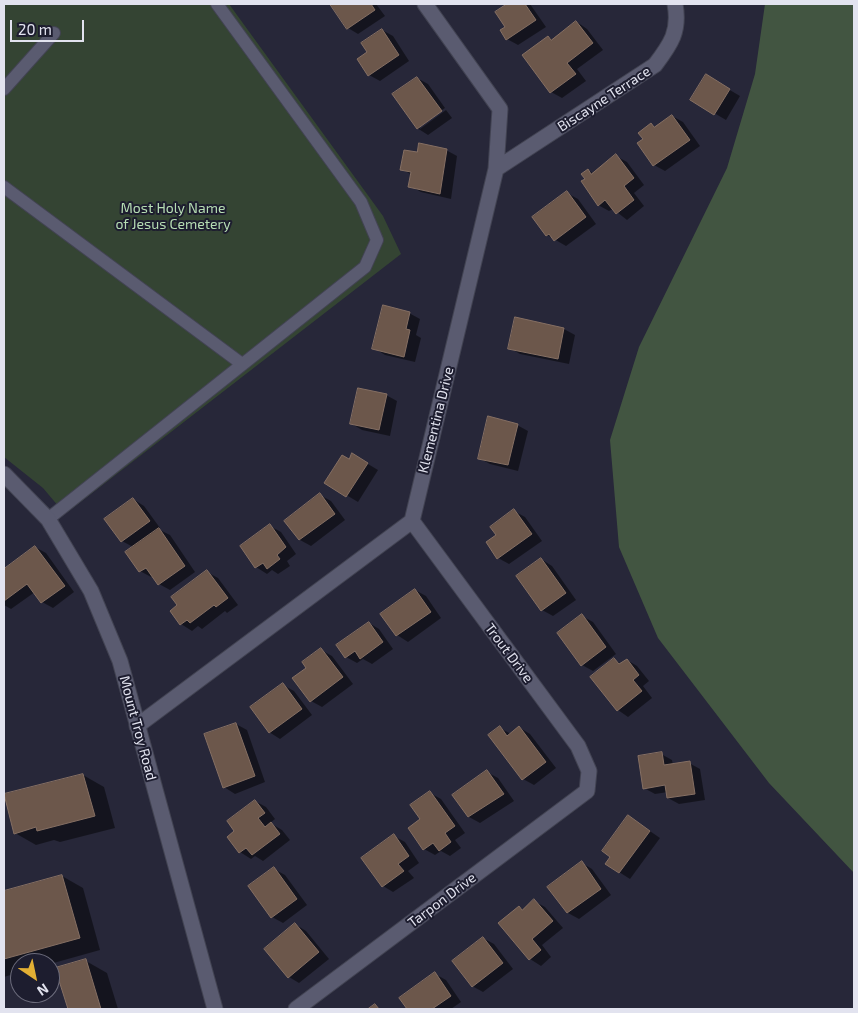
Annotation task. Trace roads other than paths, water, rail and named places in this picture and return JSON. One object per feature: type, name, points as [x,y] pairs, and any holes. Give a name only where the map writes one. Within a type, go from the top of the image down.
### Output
[{"type":"street","name":"Klementina Drive","points":[[412,521],[496,169],[500,109],[425,4]]},
{"type":"street","name":"Biscayne Terrace","points":[[496,169],[655,65],[671,45],[678,20],[675,4]]},
{"type":"street","name":"Mount Troy Road","points":[[4,474],[48,519],[91,592],[120,661],[215,1009]]},
{"type":"street","points":[[137,726],[412,521]]},
{"type":"street","name":"Trout Drive","points":[[412,521],[578,746],[589,771],[587,791]]},
{"type":"street","name":"Tarpon Drive","points":[[296,1009],[587,791]]},
{"type":"lane","points":[[48,519],[365,267],[377,240],[361,202],[217,4]]},
{"type":"lane","points":[[4,89],[54,33]]},
{"type":"lane","points":[[4,187],[242,364]]},
{"type":"park label","name":"Most Holy Name of Jesus Cemetery","points":[[173,216]]}]
